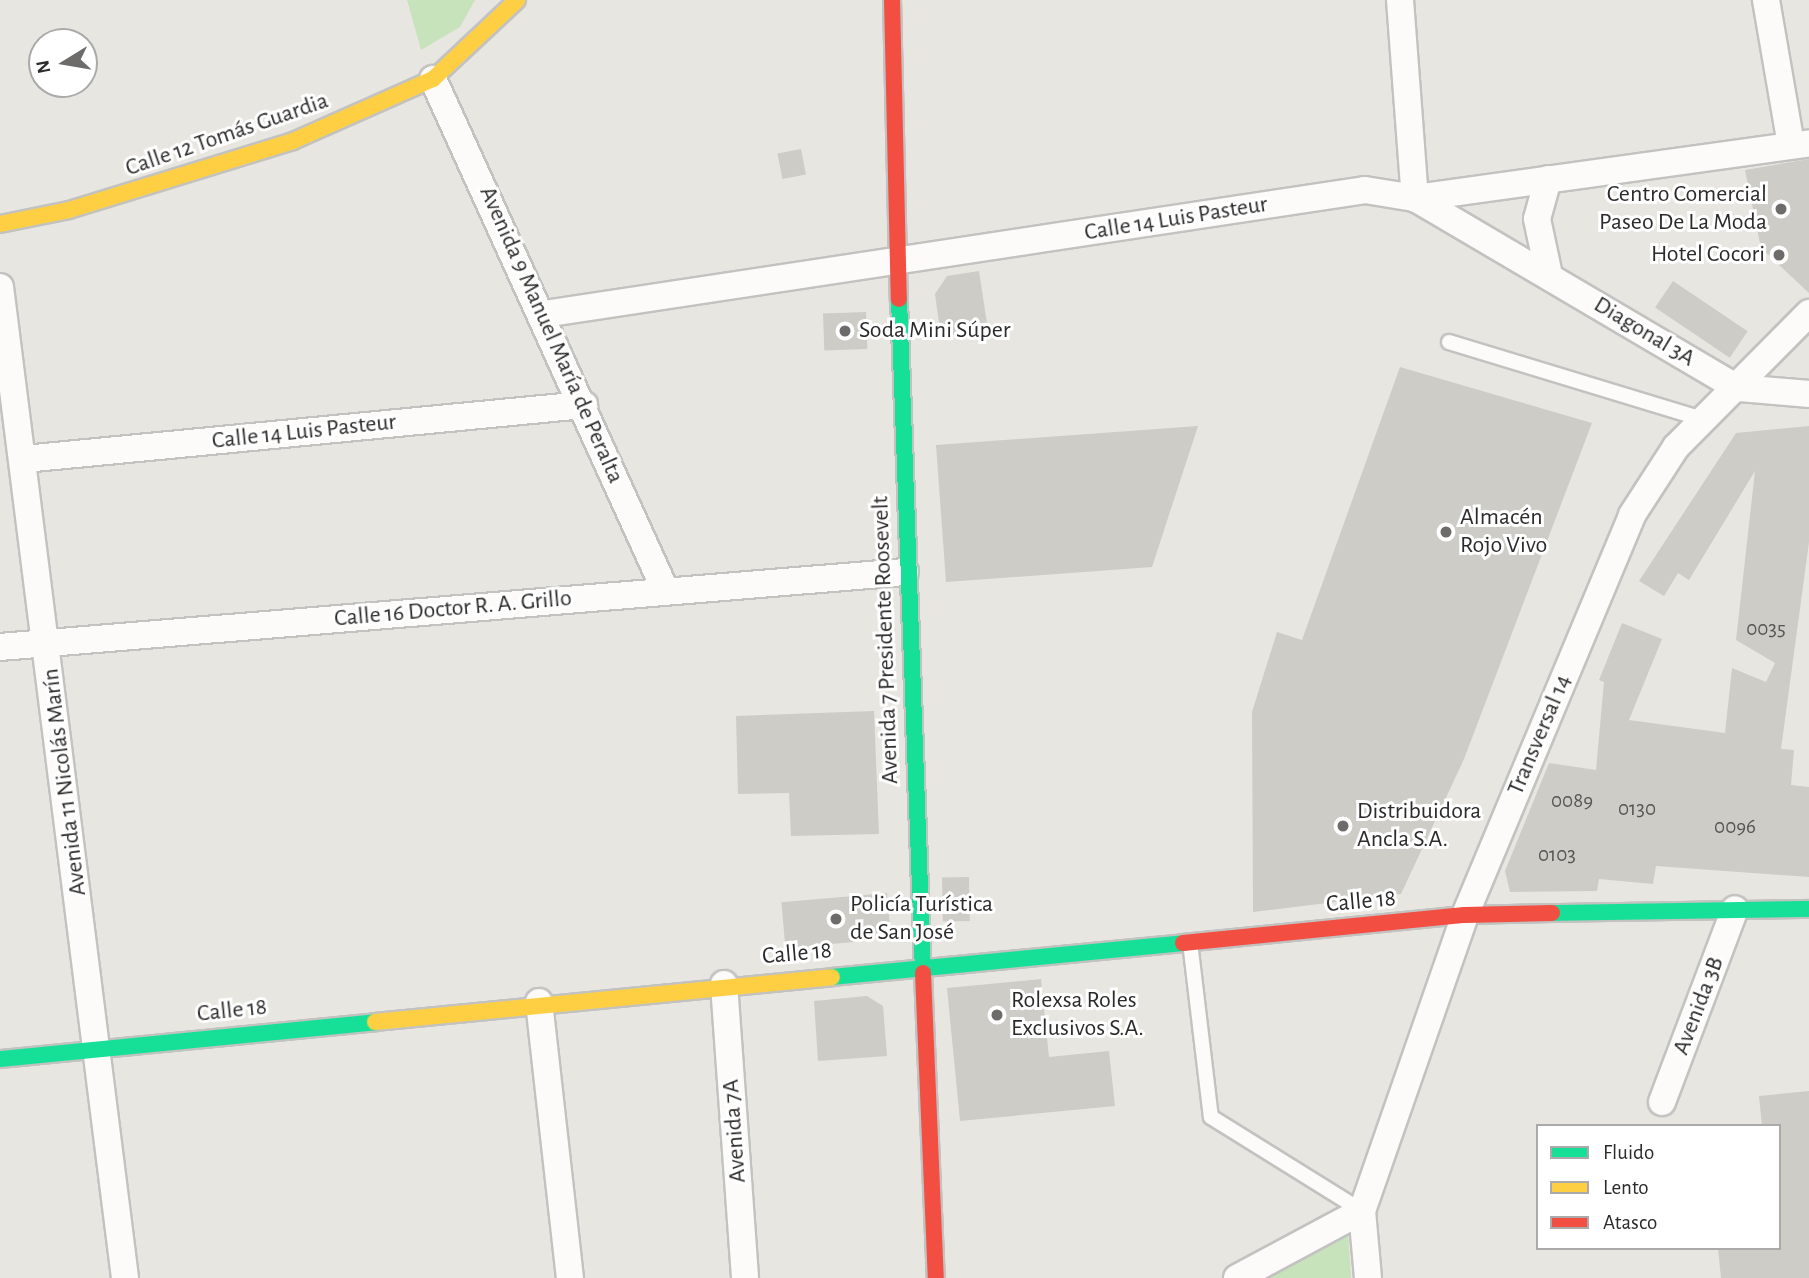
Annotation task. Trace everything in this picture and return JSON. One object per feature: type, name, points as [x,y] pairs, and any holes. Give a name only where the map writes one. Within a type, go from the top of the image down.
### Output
[{"type":"street","name":"Calle 12 Tomás Guardia","points":[[0,224],[68,210],[293,141],[433,79],[517,0]]},
{"type":"street","name":"Avenida 7 Presidente Roosevelt","points":[[892,0],[905,572],[919,966],[936,1278]]},
{"type":"street","points":[[1400,0],[1415,198]]},
{"type":"street","points":[[1766,0],[1800,144]]},
{"type":"street","name":"Avenida 9 Manuel María de Peralta","points":[[433,79],[544,314],[666,592]]},
{"type":"street","name":"Calle 14 Luis Pasteur","points":[[544,314],[1365,190],[1415,198],[1800,144]]},
{"type":"street","points":[[1548,179],[1537,219],[1549,275]]},
{"type":"street","name":"Diagonal 3A","points":[[1415,198],[1738,388]]},
{"type":"street","name":"Avenida 11 Nicolás Marín","points":[[0,287],[24,459],[125,1278]]},
{"type":"street","name":"Transversal 14","points":[[1362,1211],[1465,915],[1632,515],[1653,477],[1809,313]]},
{"type":"street","points":[[1738,388],[1809,394]]},
{"type":"street","name":"Calle 14 Luis Pasteur","points":[[24,459],[584,405]]},
{"type":"street","name":"Calle 16 Doctor R. A. Grillo","points":[[0,647],[905,572]]},
{"type":"street","name":"Avenida 3B","points":[[1662,1102],[1735,909]]},
{"type":"street","name":"Calle 18","points":[[0,1059],[539,1002],[1465,915],[1809,909]]},
{"type":"street","name":"Avenida 7A","points":[[724,984],[745,1278]]},
{"type":"street","points":[[539,1002],[570,1278]]},
{"type":"street","points":[[1237,1278],[1362,1211],[1368,1278]]},
{"type":"lane","points":[[1449,342],[1705,420]]},
{"type":"lane","points":[[1189,941],[1211,1117],[1362,1211]]},
{"type":"green space","points":[[407,0],[475,0],[460,27],[421,50]]},
{"type":"green space","points":[[1348,1231],[1351,1278],[1270,1278]]},
{"type":"building","points":[[801,149],[806,175],[782,179],[777,154]]},
{"type":"building","name":"Centro Comercial Paseo De La Moda","points":[[1809,159],[1809,293],[1761,248],[1745,170]]},
{"type":"building","points":[[979,271],[988,330],[941,337],[935,294],[947,276]]},
{"type":"building","points":[[1673,281],[1748,331],[1730,358],[1655,308]]},
{"type":"building","name":"Soda Mini Súper","points":[[866,312],[867,349],[824,350],[823,314]]},
{"type":"building","name":"Almacén Rojo Vivo","points":[[1400,367],[1592,423],[1464,759],[1401,894],[1253,912],[1252,712],[1277,632],[1302,640]]},
{"type":"building","points":[[1198,426],[1152,567],[946,582],[936,445]]},
{"type":"building","points":[[1809,426],[1809,542],[1781,749],[1794,750],[1791,785],[1809,787],[1809,877],[1656,866],[1653,884],[1599,879],[1597,891],[1510,892],[1505,871],[1549,763],[1596,770],[1604,682],[1599,680],[1622,623],[1662,639],[1629,720],[1725,733],[1732,668],[1766,682],[1775,663],[1736,640],[1755,471],[1689,580],[1678,573],[1664,596],[1639,581],[1736,433]]},
{"type":"building","points":[[874,711],[879,834],[791,836],[789,793],[738,794],[736,716]]},
{"type":"building","points":[[942,877],[969,877],[970,921],[943,921]]},
{"type":"building","name":"Policía Turística de San José","points":[[887,893],[891,939],[785,948],[781,902]]},
{"type":"building","name":"Rolexsa Roles Exclusivos S.A.","points":[[1041,979],[1049,1057],[1109,1051],[1115,1106],[960,1121],[947,988]]},
{"type":"building","points":[[867,996],[883,1006],[887,1056],[818,1061],[814,1001]]},
{"type":"building","points":[[1809,1091],[1809,1278],[1721,1278],[1718,1250],[1781,1250],[1781,1124],[1762,1124],[1759,1096]]},
{"type":"traffic: fast","points":[[899,299],[923,973]]},
{"type":"traffic: fast","points":[[1552,913],[1809,909]]},
{"type":"traffic: fast","points":[[832,977],[1183,943]]},
{"type":"traffic: fast","points":[[0,1059],[375,1022]]},
{"type":"traffic: slow","points":[[0,224],[69,210],[293,141],[433,79],[517,0]]},
{"type":"traffic: slow","points":[[375,1022],[832,977]]},
{"type":"traffic: jam","points":[[892,0],[899,299]]},
{"type":"traffic: jam","points":[[1183,943],[1465,915],[1552,913]]},
{"type":"traffic: jam","points":[[923,973],[936,1278]]},
{"type":"place","name":"Centro Comercial Paseo De La Moda","points":[[1781,209]]},
{"type":"place","name":"Hotel Cocori","points":[[1779,255]]},
{"type":"place","name":"Soda Mini Súper","points":[[845,331]]},
{"type":"place","name":"Almacén Rojo Vivo","points":[[1446,532]]},
{"type":"place","name":"Distribuidora Ancla S.A.","points":[[1343,826]]},
{"type":"place","name":"Policía Turística de San José","points":[[836,919]]},
{"type":"place","name":"Rolexsa Roles Exclusivos S.A.","points":[[997,1015]]}]
